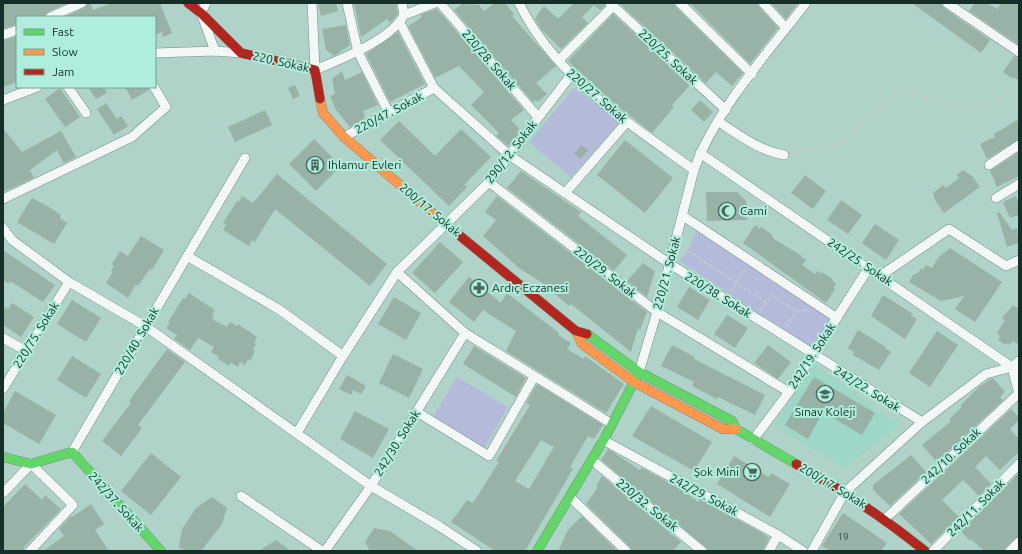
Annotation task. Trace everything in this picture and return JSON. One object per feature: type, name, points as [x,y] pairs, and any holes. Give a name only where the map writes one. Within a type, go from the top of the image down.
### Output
[{"type":"street","points":[[52,16],[82,3]]},
{"type":"street","points":[[188,3],[201,13],[241,53]]},
{"type":"street","points":[[206,3],[201,13],[215,51]]},
{"type":"street","points":[[312,3],[315,70]]},
{"type":"street","points":[[347,3],[358,52],[389,113]]},
{"type":"street","name":"220/38. Sokak","points":[[402,3],[402,19],[434,88],[509,155],[670,264],[813,355]]},
{"type":"street","name":"220. Sokak","points":[[156,53],[215,51],[241,53],[315,70],[358,52],[402,19],[435,3]]},
{"type":"street","name":"220/28. Sokak","points":[[440,3],[538,117]]},
{"type":"street","name":"220/27. Sokak","points":[[519,3],[530,26],[571,75],[627,122],[694,170]]},
{"type":"street","points":[[680,3],[752,74]]},
{"type":"street","points":[[763,3],[786,28]]},
{"type":"street","name":"220/21. Sokak","points":[[537,551],[592,460],[639,372],[657,312],[694,170],[700,153],[726,110],[806,3]]},
{"type":"street","points":[[947,3],[1019,52]]},
{"type":"street","points":[[559,60],[612,5]]},
{"type":"street","name":"220/25. Sokak","points":[[612,5],[726,110]]},
{"type":"street","points":[[3,35],[16,30]]},
{"type":"street","name":"200/17. Sokak","points":[[315,70],[323,113],[344,137],[447,225],[576,331],[588,334],[639,372],[732,422],[736,429],[753,440],[845,492],[885,519],[925,551]]},
{"type":"street","name":"290/12. Sokak","points":[[297,433],[343,356],[398,272],[489,182],[571,75]]},
{"type":"street","points":[[3,100],[34,88]]},
{"type":"street","points":[[69,88],[86,112]]},
{"type":"street","points":[[3,199],[132,137],[166,107],[155,88]]},
{"type":"street","name":"220/47. Sokak","points":[[344,137],[434,88]]},
{"type":"street","points":[[565,193],[627,122]]},
{"type":"street","points":[[719,122],[774,154],[784,156]]},
{"type":"street","points":[[989,165],[1019,145]]},
{"type":"street","name":"242/25. Sokak","points":[[700,153],[868,269],[1017,367]]},
{"type":"street","name":"220/40. Sokak","points":[[72,452],[245,158]]},
{"type":"street","name":"220/29. Sokak","points":[[489,182],[657,312],[789,392]]},
{"type":"street","points":[[996,198],[1019,184]]},
{"type":"street","points":[[683,216],[837,318]]},
{"type":"street","points":[[3,228],[12,240],[69,282],[145,326],[370,486],[439,526],[477,551]]},
{"type":"street","points":[[880,276],[949,229],[1006,266],[1019,260]]},
{"type":"street","points":[[187,256],[280,310],[343,356]]},
{"type":"street","name":"242/19. Sokak","points":[[753,440],[789,392],[868,269]]},
{"type":"street","points":[[398,272],[465,333],[612,424]]},
{"type":"street","name":"220/75. Sokak","points":[[3,389],[6,379],[26,351],[69,282]]},
{"type":"street","name":"200/17. Sokak","points":[[576,331],[582,344],[634,382],[723,429],[736,429]]},
{"type":"street","name":"242/30. Sokak","points":[[324,551],[370,486],[465,333]]},
{"type":"street","points":[[3,338],[26,351]]},
{"type":"street","name":"242/22. Sokak","points":[[813,355],[922,422]]},
{"type":"street","points":[[812,551],[845,492],[922,422],[986,374],[1017,367],[1019,394]]},
{"type":"street","points":[[417,412],[489,456],[534,377]]},
{"type":"street","name":"242/10. Sokak","points":[[885,519],[1019,394]]},
{"type":"street","name":"242/29. Sokak","points":[[603,440],[778,535],[803,551]]},
{"type":"street","points":[[3,493],[31,464],[72,452]]},
{"type":"street","name":"242/37. Sokak","points":[[72,452],[161,551]]},
{"type":"street","points":[[3,457],[31,464],[73,505],[36,549]]},
{"type":"street","name":"220/32. Sokak","points":[[592,460],[702,551]]},
{"type":"street","name":"242/11. Sokak","points":[[933,551],[1019,464]]},
{"type":"street","points":[[241,496],[324,551]]},
{"type":"street","points":[[570,497],[626,551]]},
{"type":"street","points":[[769,551],[778,535]]},
{"type":"street","points":[[1010,551],[1019,542]]},
{"type":"path","points":[[784,156],[799,150],[820,150],[840,143],[851,135],[865,120],[878,113],[886,101],[902,88],[961,107],[974,108],[992,103],[1019,85]]},
{"type":"path","points":[[676,243],[766,302],[772,295],[796,311],[822,308]]},
{"type":"path","points":[[725,300],[751,261]]},
{"type":"path","points":[[784,329],[796,311]]},
{"type":"shaded area","points":[[574,88],[620,122],[571,177],[529,142]]},
{"type":"shaded area","points":[[696,230],[830,319],[810,347],[680,261],[691,245]]},
{"type":"shaded area","name":"Sınav Koleji","points":[[813,363],[899,425],[845,468],[774,426]]},
{"type":"shaded area","points":[[457,377],[508,407],[484,448],[433,417]]},
{"type":"building","points":[[3,3],[67,3],[48,12],[45,16],[16,16],[16,24],[3,29]]},
{"type":"building","points":[[88,3],[90,3],[93,10],[112,3],[160,3],[172,33],[163,37],[162,32],[156,35],[156,16],[67,16],[84,8]]},
{"type":"building","points":[[318,3],[336,3],[338,11],[321,16]]},
{"type":"building","points":[[354,3],[396,3],[398,14],[390,23],[387,19],[361,37]]},
{"type":"building","points":[[495,3],[505,3],[514,14],[512,16],[556,66],[536,83],[547,94],[538,102],[536,100],[533,102],[454,10],[462,4],[479,5],[484,11]]},
{"type":"building","points":[[574,3],[604,3],[605,6],[600,10],[594,5],[582,17],[588,23],[561,49],[541,29],[535,19],[544,6],[558,19]]},
{"type":"building","points":[[619,3],[674,3],[676,7],[743,73],[732,86],[716,72],[706,83]]},
{"type":"building","points":[[690,3],[757,3],[778,28],[750,64]]},
{"type":"building","points":[[771,3],[798,3],[786,19]]},
{"type":"building","points":[[912,3],[941,3],[944,8],[990,40],[981,53]]},
{"type":"building","points":[[975,3],[987,3],[997,9],[1001,3],[1019,3],[1019,45],[969,11]]},
{"type":"building","points":[[437,9],[524,110],[511,120],[521,131],[508,146],[496,136],[499,133],[471,105],[484,92],[459,66],[435,78],[408,26],[421,18],[422,14]]},
{"type":"building","points":[[613,14],[690,85],[672,105],[674,107],[652,133],[615,104],[568,61]]},
{"type":"building","points":[[346,25],[350,45],[334,56],[326,50],[322,29]]},
{"type":"building","points":[[398,32],[425,84],[390,102],[366,54]]},
{"type":"building","points":[[16,36],[16,82],[3,87],[3,41]]},
{"type":"building","points":[[1014,56],[1019,58],[1019,81],[1003,72]]},
{"type":"building","points":[[342,71],[345,80],[362,72],[378,105],[363,111],[365,118],[350,127],[336,110],[330,96],[335,94],[332,79]]},
{"type":"building","points":[[295,85],[300,96],[293,99],[288,88]]},
{"type":"building","points":[[60,88],[80,117],[65,127],[45,99]]},
{"type":"building","points":[[89,88],[104,88],[107,93],[96,99]]},
{"type":"building","points":[[126,88],[148,88],[149,90],[132,100]]},
{"type":"building","points":[[700,100],[713,112],[704,122],[691,110]]},
{"type":"building","points":[[106,103],[117,119],[121,116],[128,126],[114,135],[97,109]]},
{"type":"building","points":[[265,110],[272,125],[235,142],[228,127]]},
{"type":"building","points":[[1019,119],[1019,139],[987,159],[980,144],[995,137],[994,134]]},
{"type":"building","points":[[399,121],[435,156],[461,129],[491,157],[464,185],[467,187],[449,206],[380,140]]},
{"type":"building","points":[[3,128],[22,152],[61,131],[76,157],[64,163],[57,150],[30,170],[34,178],[3,192]]},
{"type":"building","name":"Ihlamur Evleri","points":[[314,139],[341,166],[316,191],[289,164]]},
{"type":"building","points":[[625,140],[673,178],[645,213],[597,175]]},
{"type":"building","points":[[581,145],[588,150],[581,159],[574,154]]},
{"type":"building","points":[[1019,152],[1019,176],[997,187],[990,171]]},
{"type":"building","points":[[963,170],[972,176],[980,187],[944,213],[935,200],[933,193],[943,185],[946,188],[959,178],[957,175]]},
{"type":"building","points":[[521,171],[581,212],[578,216],[627,255],[614,271],[507,188]]},
{"type":"building","points":[[277,174],[387,264],[370,286],[275,209],[255,242],[252,240],[249,246],[223,230],[226,225],[223,223],[237,201],[239,202],[242,196],[253,203]]},
{"type":"building","points":[[805,175],[826,191],[813,209],[791,193]]},
{"type":"building","name":"Cami","points":[[706,192],[737,192],[746,201],[747,220],[707,221]]},
{"type":"building","points":[[497,196],[647,312],[640,330],[638,328],[631,352],[571,304],[569,306],[541,282],[519,268],[483,236],[496,220],[485,212]]},
{"type":"building","points":[[1016,196],[1019,204],[1019,215],[1010,218],[1003,202]]},
{"type":"building","points":[[32,198],[61,215],[60,218],[67,223],[54,244],[17,222]]},
{"type":"building","points":[[841,200],[862,215],[848,234],[827,220]]},
{"type":"building","points":[[999,212],[1012,230],[1017,228],[1019,243],[1007,247],[997,213]]},
{"type":"building","points":[[875,224],[899,240],[886,260],[862,243]]},
{"type":"building","points":[[755,225],[760,229],[761,227],[771,234],[774,239],[802,256],[801,257],[806,260],[802,265],[815,274],[817,271],[822,274],[822,272],[832,279],[836,284],[833,288],[835,289],[826,303],[743,243]]},
{"type":"building","points":[[141,236],[164,250],[152,270],[150,269],[138,286],[136,284],[128,298],[106,283],[113,272],[111,271],[114,266],[112,264],[120,251],[128,256]]},
{"type":"building","points":[[440,242],[463,262],[435,293],[412,273]]},
{"type":"building","points":[[950,248],[1002,282],[975,322],[955,309],[964,296],[941,301],[909,282],[913,275],[919,272],[921,268],[923,270],[926,265],[932,268],[939,257]]},
{"type":"building","points":[[3,250],[55,285],[43,302],[10,281],[9,284],[3,280]]},
{"type":"building","points":[[643,263],[655,271],[647,297],[627,281]]},
{"type":"building","points":[[469,277],[501,303],[507,293],[559,333],[558,335],[571,343],[567,349],[584,359],[585,356],[624,384],[606,413],[506,351],[516,331],[483,310],[474,322],[449,302]]},
{"type":"building","points":[[689,287],[710,300],[698,320],[677,307]]},
{"type":"building","points":[[189,293],[215,310],[212,315],[214,316],[212,319],[227,327],[230,322],[237,326],[238,324],[257,337],[253,350],[255,351],[250,361],[248,359],[245,365],[240,362],[238,367],[231,363],[229,366],[218,359],[219,357],[211,352],[214,347],[198,338],[190,350],[174,339],[177,335],[166,328],[170,323],[168,322],[183,298],[185,299]]},
{"type":"building","points":[[883,295],[913,314],[912,316],[917,319],[905,339],[871,316]]},
{"type":"building","points":[[394,297],[421,313],[406,340],[378,324]]},
{"type":"building","points":[[72,300],[101,318],[86,342],[57,324]]},
{"type":"building","points":[[12,303],[34,317],[21,337],[3,325],[3,312],[6,307],[8,309]]},
{"type":"building","points":[[1013,305],[1019,309],[1019,345],[1013,341],[1010,345],[1006,343],[1005,345],[998,340],[1000,336],[997,333],[1005,320],[1002,318]]},
{"type":"building","points":[[727,315],[748,328],[735,348],[714,334]]},
{"type":"building","points":[[858,330],[886,347],[885,348],[891,352],[879,370],[853,355],[854,352],[848,348]]},
{"type":"building","points":[[937,331],[958,345],[930,387],[909,373]]},
{"type":"building","points":[[672,345],[695,357],[694,359],[765,395],[755,415],[718,397],[717,399],[692,386],[694,382],[661,366]]},
{"type":"building","points":[[768,345],[791,362],[778,379],[754,363]]},
{"type":"building","points":[[474,346],[526,378],[516,397],[463,364]]},
{"type":"building","points":[[167,349],[185,362],[138,425],[142,428],[121,456],[102,441],[131,403],[129,401]]},
{"type":"building","points":[[393,354],[423,369],[409,398],[379,383]]},
{"type":"building","points":[[72,356],[101,374],[86,398],[57,380]]},
{"type":"building","points":[[347,375],[366,386],[361,394],[353,390],[351,395],[339,389]]},
{"type":"building","points":[[814,377],[875,413],[862,435],[823,412],[808,439],[785,425]]},
{"type":"building","points":[[993,378],[1005,392],[1000,397],[1003,400],[937,462],[922,445],[951,421],[949,419],[962,407],[960,406],[980,386]]},
{"type":"building","points":[[537,384],[603,425],[594,439],[588,436],[570,467],[573,469],[525,551],[495,551],[451,522],[467,500],[473,503],[499,462],[496,461],[530,405],[526,403]],"holes":[[[541,440],[554,447],[529,489],[515,481]]]},
{"type":"building","points":[[15,391],[56,415],[39,444],[3,423],[3,413]]},
{"type":"building","points":[[651,406],[712,442],[694,471],[632,436]]},
{"type":"building","points":[[1011,409],[1019,417],[1019,420],[1010,429],[1019,439],[1019,452],[1000,470],[986,456],[975,467],[991,484],[979,496],[963,480],[942,500],[959,517],[931,544],[899,514]]},
{"type":"building","points":[[355,411],[389,429],[373,458],[340,439]]},
{"type":"building","points":[[608,449],[640,470],[642,468],[684,491],[698,502],[700,499],[762,533],[769,538],[763,551],[710,551],[601,460]]},
{"type":"building","points":[[151,453],[181,477],[151,515],[121,491]]},
{"type":"building","points":[[911,455],[926,472],[890,506],[873,490],[873,485]]},
{"type":"building","points":[[734,456],[769,477],[771,473],[790,484],[770,517],[717,484]]},
{"type":"building","points":[[1019,473],[1019,536],[1006,547],[1004,551],[984,551],[971,539],[970,541],[961,531]]},
{"type":"building","points":[[602,476],[681,542],[673,551],[632,551],[630,547],[586,504],[598,487],[596,486]]},
{"type":"building","points":[[25,484],[42,500],[45,495],[61,509],[24,547],[24,551],[3,551],[3,507]]},
{"type":"building","points":[[212,497],[227,508],[222,524],[202,550],[185,551],[179,547],[182,529],[196,508]]},
{"type":"building","points":[[91,504],[104,524],[95,530],[109,551],[43,551],[64,536],[59,529],[71,516],[72,517]]},
{"type":"building","points":[[843,513],[887,543],[881,551],[830,551],[822,546]]},
{"type":"building","points":[[582,516],[617,551],[558,551],[568,530]]},
{"type":"building","points":[[374,528],[390,531],[418,551],[370,551],[365,542]]},
{"type":"building","points":[[276,540],[291,551],[259,551]]},
{"type":"traffic: fast","points":[[587,334],[639,372],[732,421],[736,429],[796,464]]},
{"type":"traffic: fast","points":[[537,551],[607,434],[639,372]]},
{"type":"traffic: fast","points":[[3,457],[31,464],[72,452],[161,551]]},
{"type":"traffic: slow","points":[[320,99],[323,113],[344,137],[448,226]]},
{"type":"traffic: slow","points":[[576,331],[582,344],[634,382],[723,429],[736,429]]},
{"type":"traffic: jam","points":[[188,3],[201,13],[241,53],[315,70],[320,99]]},
{"type":"traffic: jam","points":[[448,226],[576,331],[587,334]]},
{"type":"traffic: jam","points":[[796,464],[862,504],[925,551]]},
{"type":"place","name":"Ihlamur Evleri","points":[[315,165]]},
{"type":"place","name":"Cami","points":[[727,211]]},
{"type":"place","name":"Ardıç Eczanesi","points":[[479,288]]},
{"type":"place","name":"Sınav Koleji","points":[[825,394]]},
{"type":"place","name":"Şok Mini","points":[[752,472]]}]
